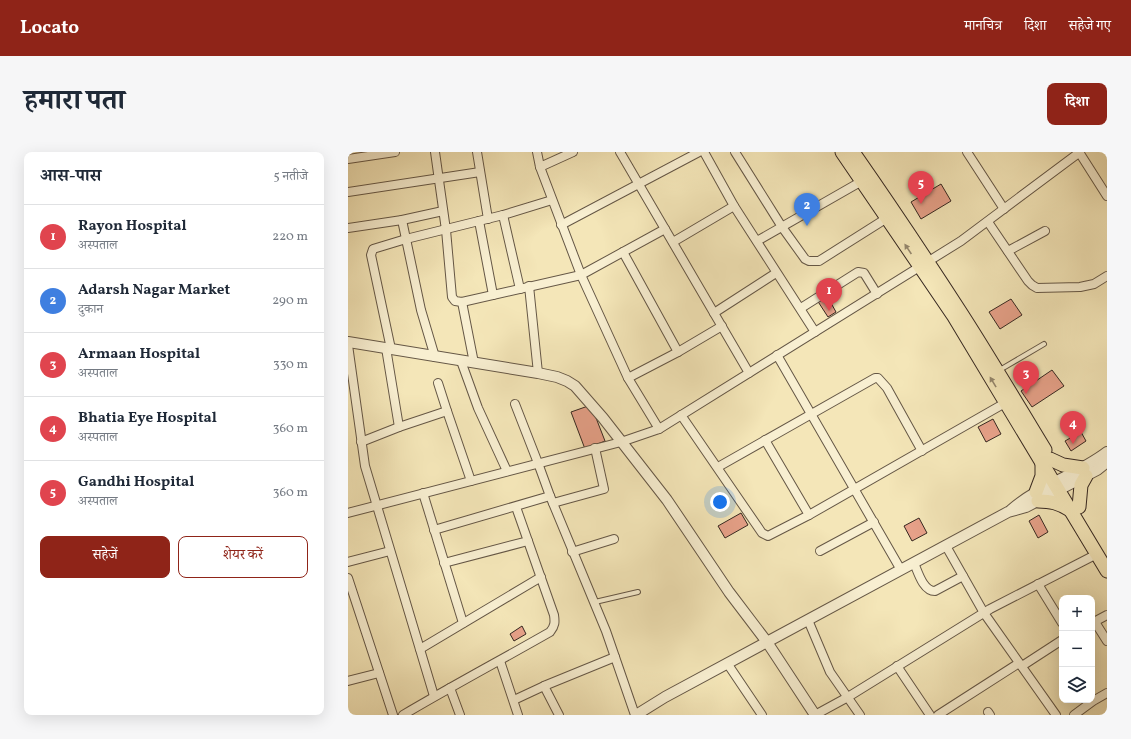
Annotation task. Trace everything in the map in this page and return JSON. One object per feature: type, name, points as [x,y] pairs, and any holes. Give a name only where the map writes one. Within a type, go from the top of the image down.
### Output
[{"type":"highway","points":[[842,152],[887,218],[924,264],[1006,403],[1046,461],[1085,472],[1075,509]]},
{"type":"highway","points":[[853,152],[924,264],[998,371],[1046,461],[1102,554],[1107,571]]},
{"type":"highway","points":[[1046,461],[1037,497],[1075,509]]},
{"type":"street","points":[[348,159],[395,152]]},
{"type":"street","points":[[435,152],[446,230],[452,297],[455,301],[462,302],[581,275],[665,228]]},
{"type":"street","points":[[477,152],[488,219]]},
{"type":"street","points":[[537,152],[540,167],[581,275],[628,378],[659,429]]},
{"type":"street","points":[[540,167],[574,152]]},
{"type":"street","points":[[620,152],[749,373]]},
{"type":"street","points":[[561,225],[699,152]]},
{"type":"street","points":[[704,152],[734,206],[776,273],[801,308],[815,332]]},
{"type":"street","points":[[735,152],[782,227],[805,259],[809,261],[819,261],[887,218]]},
{"type":"street","points":[[967,152],[1004,209]]},
{"type":"street","points":[[348,513],[621,442],[659,429],[877,294],[988,222],[1079,152],[1104,186],[1107,196]]},
{"type":"street","points":[[348,192],[480,172]]},
{"type":"street","points":[[757,242],[862,180]]},
{"type":"street","points":[[399,427],[388,349],[371,255],[372,251],[374,249],[406,239],[503,215],[552,200]]},
{"type":"street","points":[[673,242],[734,206]]},
{"type":"street","points":[[348,228],[402,220],[443,211]]},
{"type":"street","points":[[503,215],[520,289]]},
{"type":"street","points":[[402,220],[420,303],[434,357]]},
{"type":"street","points":[[479,221],[493,295]]},
{"type":"street","points":[[988,222],[1028,282],[1036,288],[1080,287],[1094,284],[1107,276]]},
{"type":"street","points":[[1008,251],[1045,231]]},
{"type":"street","points":[[623,252],[678,352]]},
{"type":"street","points":[[801,308],[858,272],[864,273],[877,294]]},
{"type":"street","points":[[714,312],[776,273]]},
{"type":"street","points":[[529,286],[538,373]]},
{"type":"street","points":[[462,302],[474,363]]},
{"type":"street","points":[[628,378],[678,352],[722,326]]},
{"type":"street","points":[[348,342],[538,373],[557,377],[575,386],[667,500],[729,592],[767,642],[815,715],[848,697],[984,613],[1038,584],[1102,554]]},
{"type":"street","points":[[348,345],[365,466],[434,696]]},
{"type":"street","points":[[777,355],[901,570]]},
{"type":"street","points":[[461,361],[478,408],[507,471]]},
{"type":"street","points":[[718,467],[871,379],[878,378],[887,388],[922,451]]},
{"type":"street","points":[[438,383],[472,481]]},
{"type":"street","points":[[681,415],[764,535],[771,535],[1006,403]]},
{"type":"street","points":[[515,404],[572,552],[595,602],[635,715],[727,663],[1008,512],[1026,507],[1037,497],[1060,484],[1107,462]]},
{"type":"street","points":[[361,442],[399,427],[447,411]]},
{"type":"street","points":[[765,440],[809,515]]},
{"type":"street","points":[[434,530],[516,507],[604,489],[595,448]]},
{"type":"street","points":[[1085,472],[1094,462],[1107,452]]},
{"type":"street","points":[[423,493],[463,623]]},
{"type":"street","points":[[404,715],[434,696],[500,661],[550,632],[554,625],[554,614],[516,507]]},
{"type":"street","points":[[820,551],[874,522]]},
{"type":"street","points":[[572,552],[614,539]]},
{"type":"street","points":[[444,563],[528,541]]},
{"type":"street","points":[[946,546],[984,613],[1056,715]]},
{"type":"street","points":[[348,562],[390,551]]},
{"type":"street","points":[[914,563],[926,588],[932,591],[935,591],[963,576]]},
{"type":"street","points":[[420,649],[541,577]]},
{"type":"street","points":[[348,578],[393,715]]},
{"type":"street","points":[[1038,584],[1059,618]]},
{"type":"street","points":[[1095,621],[1107,615]]},
{"type":"street","points":[[808,620],[830,672],[860,715]]},
{"type":"street","points":[[1095,623],[1107,641]]},
{"type":"street","points":[[938,715],[1059,642]]},
{"type":"street","points":[[514,700],[615,657]]},
{"type":"street","points":[[500,661],[518,715]]},
{"type":"street","points":[[727,663],[762,715]]},
{"type":"street","points":[[897,666],[930,715]]},
{"type":"street","points":[[348,681],[379,673]]},
{"type":"street","points":[[544,686],[559,715]]},
{"type":"street","points":[[450,688],[460,715]]},
{"type":"street","points":[[1074,715],[1106,696]]},
{"type":"lane","points":[[998,371],[1044,344]]},
{"type":"lane","points":[[595,602],[638,592]]},
{"type":"building","points":[[941,184],[951,201],[921,219],[911,202]]},
{"type":"building","points":[[826,294],[836,312],[828,317],[817,300]]},
{"type":"building","points":[[1011,299],[1022,315],[1000,329],[989,312]]},
{"type":"building","points":[[1052,370],[1064,386],[1032,407],[1021,391]]},
{"type":"building","points":[[591,405],[605,441],[585,449],[571,412]]},
{"type":"building","points":[[993,419],[1001,434],[986,442],[978,427]]},
{"type":"building","points":[[1081,432],[1086,441],[1071,451],[1065,441]]},
{"type":"building","points":[[741,513],[748,525],[725,538],[718,526]]},
{"type":"building","points":[[1039,515],[1048,532],[1038,538],[1029,521]]},
{"type":"building","points":[[919,518],[927,533],[912,541],[904,526]]},
{"type":"building","points":[[522,626],[526,634],[514,641],[510,634]]},
{"type":"place","name":"Gandhi Hospital","points":[[921,204]]},
{"type":"place","name":"Adarsh Nagar Market","points":[[807,226]]},
{"type":"place","name":"Rayon Hospital","points":[[829,311]]},
{"type":"place","name":"Armaan Hospital","points":[[1026,394]]},
{"type":"place","name":"Bhatia Eye Hospital","points":[[1073,444]]}]
